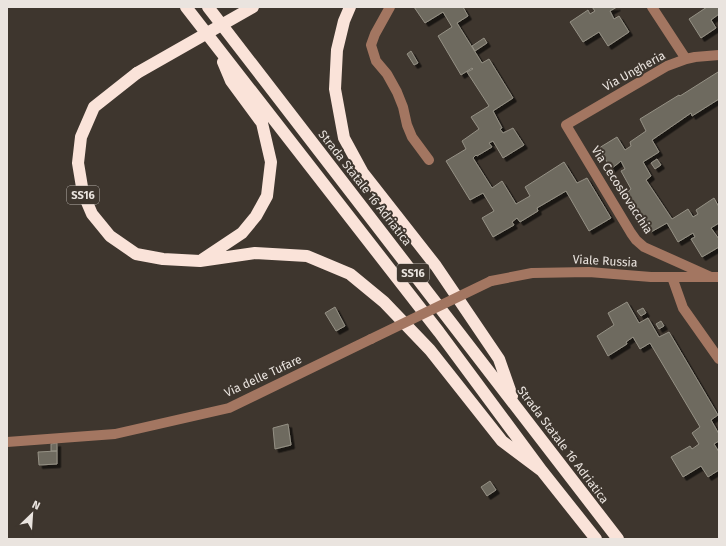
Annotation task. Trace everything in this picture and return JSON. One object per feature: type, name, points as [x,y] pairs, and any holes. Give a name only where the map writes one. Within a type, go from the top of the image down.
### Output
[{"type":"highway","name":"SS16","points":[[186,7],[439,332],[542,471],[596,539]]},
{"type":"highway","name":"Strada Statale 16 Adriatica","points":[[208,7],[618,539]]},
{"type":"highway","name":"SS16","points":[[253,7],[137,73],[94,106],[81,137],[78,163],[83,193],[92,214],[110,236],[136,254],[163,259],[200,261],[255,253],[307,256],[350,274],[384,302],[430,350],[502,441],[542,471]]},
{"type":"highway","name":"SS16","points":[[350,7],[344,21],[337,50],[335,89],[344,138],[363,173],[436,266],[499,359],[516,406]]},
{"type":"highway","name":"SS16","points":[[200,261],[242,233],[256,216],[267,196],[271,162],[262,124],[231,81],[217,47]]},
{"type":"street","points":[[390,7],[374,34],[371,45],[376,61],[387,74],[397,92],[412,137],[429,160]]},
{"type":"street","points":[[652,7],[686,59]]},
{"type":"street","name":"Via Ungheria","points":[[566,124],[667,66],[695,57],[719,55]]},
{"type":"street","name":"Via Cecoslovacchia","points":[[566,124],[636,240],[644,247],[715,277]]},
{"type":"street","name":"Viale Russia","points":[[490,281],[532,273],[589,272],[651,277],[715,277]]},
{"type":"street","points":[[672,277],[683,308],[719,359]]},
{"type":"street","name":"Via delle Tufare","points":[[7,442],[115,434],[229,408],[490,281]]},
{"type":"building","points":[[414,7],[463,7],[468,16],[457,23],[482,63],[489,59],[513,98],[493,111],[503,133],[513,128],[524,145],[503,158],[493,141],[489,143],[492,147],[473,158],[492,188],[502,181],[516,204],[530,196],[525,187],[564,162],[577,183],[587,178],[611,218],[589,231],[566,191],[537,208],[538,211],[520,222],[517,218],[512,222],[514,225],[493,237],[482,218],[494,211],[483,193],[470,200],[446,161],[466,149],[462,141],[479,129],[471,117],[489,106],[467,72],[473,69],[472,68],[461,75],[438,36],[452,27],[443,12],[425,23]]},
{"type":"building","points":[[592,7],[617,7],[610,11],[614,19],[619,16],[629,32],[608,46],[599,32],[583,42],[570,22],[588,10],[590,14],[595,11]]},
{"type":"building","points":[[707,7],[719,7],[719,14],[711,20],[716,28],[701,38],[689,19]]},
{"type":"building","points":[[484,38],[487,43],[475,51],[472,46]]},
{"type":"building","points":[[411,51],[418,63],[414,65],[407,54]]},
{"type":"building","points":[[718,72],[719,99],[692,116],[691,113],[652,140],[659,152],[643,162],[651,176],[646,180],[672,219],[688,209],[693,217],[698,214],[696,210],[714,198],[719,207],[719,223],[711,228],[719,239],[719,247],[702,257],[691,239],[695,237],[693,233],[678,242],[667,223],[651,232],[626,193],[631,189],[621,171],[625,169],[621,161],[611,169],[599,148],[617,137],[625,150],[631,146],[630,142],[646,131],[640,119]]},
{"type":"building","points":[[657,159],[661,165],[655,169],[651,163]]},
{"type":"building","points":[[627,302],[639,323],[648,318],[659,337],[669,332],[718,415],[711,420],[719,434],[719,441],[714,444],[719,452],[719,470],[708,477],[701,466],[683,477],[671,457],[690,446],[692,449],[699,444],[692,433],[700,427],[650,343],[640,349],[633,337],[626,342],[627,344],[608,356],[597,336],[614,325],[608,313]]},
{"type":"building","points":[[335,307],[345,326],[336,331],[325,313]]},
{"type":"building","points":[[643,308],[646,313],[641,316],[637,311]]},
{"type":"building","points":[[661,321],[664,326],[659,329],[656,324]]},
{"type":"building","points":[[288,424],[291,445],[275,449],[273,428]]},
{"type":"building","points":[[57,443],[57,451],[51,451],[51,444]]},
{"type":"building","points":[[57,451],[57,464],[39,465],[38,452]]},
{"type":"building","points":[[490,481],[496,490],[487,496],[481,487]]}]
